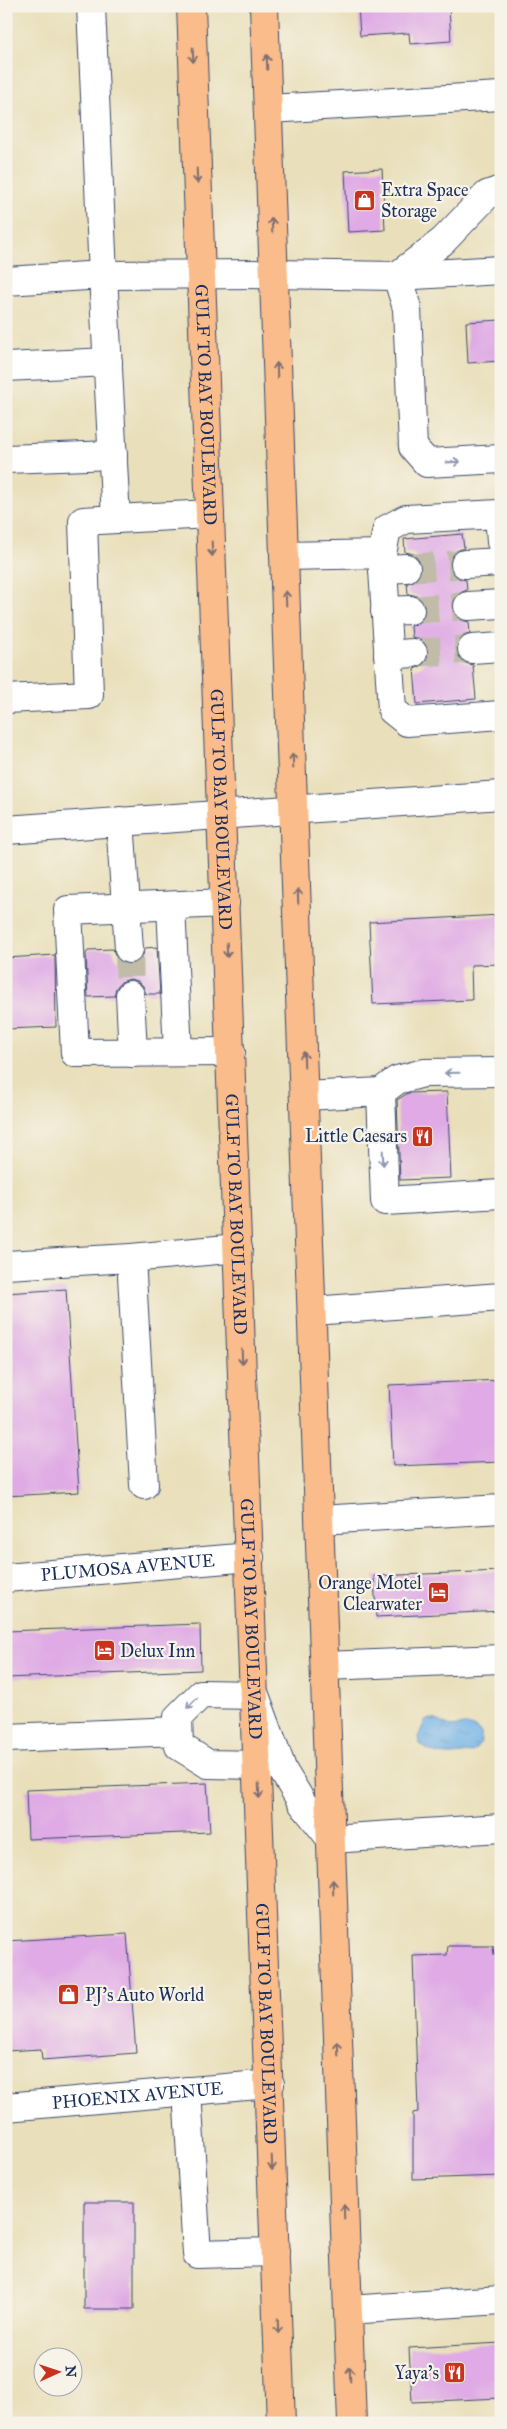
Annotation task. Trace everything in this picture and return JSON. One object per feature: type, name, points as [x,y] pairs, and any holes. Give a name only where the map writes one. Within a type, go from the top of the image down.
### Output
[{"type":"main road","name":"GULF TO BAY BOULEVARD","points":[[191,6],[270,2084],[281,2423]]},
{"type":"main road","points":[[264,6],[295,809],[352,2423]]},
{"type":"street","points":[[91,6],[116,519]]},
{"type":"street","points":[[268,109],[501,96]]},
{"type":"street","points":[[397,276],[443,241],[487,195],[501,190]]},
{"type":"street","points":[[6,281],[103,275],[273,274],[397,276],[501,270]]},
{"type":"street","points":[[397,276],[408,308],[413,447],[427,463],[501,459]]},
{"type":"street","points":[[6,367],[108,362]]},
{"type":"street","points":[[6,459],[113,454]]},
{"type":"street","points":[[6,700],[89,695],[83,521],[210,514]]},
{"type":"street","points":[[501,542],[499,514],[406,519],[387,529],[397,610],[400,654],[392,710],[407,722],[501,715]]},
{"type":"street","points":[[285,556],[390,564]]},
{"type":"street","points":[[465,564],[501,562]]},
{"type":"street","points":[[468,606],[501,604]]},
{"type":"street","points":[[472,649],[501,648]]},
{"type":"street","points":[[6,830],[501,795]]},
{"type":"street","points":[[120,821],[128,948]]},
{"type":"street","points":[[225,903],[68,910],[76,1053],[230,1052]]},
{"type":"street","points":[[171,906],[178,1052]]},
{"type":"street","points":[[130,995],[133,1053]]},
{"type":"street","points":[[305,1096],[381,1092],[397,1080],[424,1073],[501,1072]]},
{"type":"street","points":[[381,1092],[385,1201],[501,1194]]},
{"type":"street","points":[[6,1265],[132,1258],[238,1248]]},
{"type":"street","points":[[132,1258],[144,1485]]},
{"type":"street","points":[[313,1310],[501,1297]]},
{"type":"street","points":[[320,1520],[501,1509]]},
{"type":"street","name":"PLUMOSA AVENUE","points":[[6,1578],[250,1557]]},
{"type":"street","points":[[325,1666],[501,1659]]},
{"type":"street","points":[[258,1764],[208,1764],[179,1746],[178,1717],[201,1694],[255,1695],[283,1771],[303,1804],[331,1839],[501,1828]]},
{"type":"street","points":[[6,1738],[178,1731]]},
{"type":"street","name":"PHOENIX AVENUE","points":[[6,2107],[270,2084]]},
{"type":"street","points":[[187,2091],[197,2254],[275,2252]]},
{"type":"street","points":[[348,2310],[501,2300]]},
{"type":"water","points":[[431,1719],[455,1727],[466,1725],[475,1728],[481,1733],[481,1743],[473,1752],[445,1755],[432,1752],[420,1744],[419,1735],[425,1721]]},
{"type":"building","points":[[358,6],[449,6],[451,41],[410,44],[409,33],[360,36]]},
{"type":"building","name":"Extra Space Storage","points":[[382,169],[385,230],[348,232],[345,171]]},
{"type":"building","points":[[501,320],[501,361],[468,363],[466,322]]},
{"type":"building","points":[[462,534],[464,548],[456,551],[451,557],[449,565],[452,573],[458,578],[466,580],[467,590],[460,593],[454,599],[452,607],[455,614],[461,620],[469,622],[470,634],[463,636],[458,642],[457,651],[459,658],[465,663],[473,665],[476,699],[417,704],[414,669],[421,666],[427,660],[428,651],[426,644],[420,639],[412,637],[411,626],[424,618],[426,609],[423,601],[418,596],[408,594],[407,583],[414,581],[420,576],[422,567],[414,554],[405,552],[404,539]]},
{"type":"building","points":[[501,915],[501,964],[471,965],[472,1000],[373,1004],[369,922]]},
{"type":"building","points":[[157,947],[160,994],[146,994],[143,986],[138,981],[130,979],[121,982],[116,988],[114,996],[88,997],[86,954],[88,950],[113,949],[116,958],[122,963],[130,965],[138,962],[145,948]]},
{"type":"building","points":[[55,955],[56,1027],[6,1029],[6,958]]},
{"type":"building","name":"Little Caesars","points":[[447,1092],[451,1178],[400,1180],[397,1100],[408,1093]]},
{"type":"building","points":[[66,1289],[79,1492],[6,1496],[6,1293]]},
{"type":"building","points":[[501,1380],[501,1462],[393,1466],[389,1385]]},
{"type":"building","name":"Orange Motel Clearwater","points":[[501,1571],[501,1611],[376,1617],[374,1576]]},
{"type":"building","name":"Delux Inn","points":[[200,1624],[201,1670],[6,1678],[6,1631]]},
{"type":"building","points":[[207,1783],[210,1832],[28,1839],[26,1790]]},
{"type":"building","name":"PJ's Auto World","points":[[127,1934],[136,2053],[42,2060],[41,2049],[6,2051],[6,1941]]},
{"type":"building","points":[[448,1946],[493,1946],[494,1955],[501,1955],[501,2176],[413,2179],[413,2113],[418,2112],[413,1956],[447,1955]]},
{"type":"building","points":[[84,2202],[134,2202],[134,2309],[84,2309]]},
{"type":"building","name":"Yaya's","points":[[501,2343],[501,2398],[412,2402],[409,2348]]},
{"type":"tunnel","points":[[406,568],[465,564]]},
{"type":"tunnel","points":[[410,610],[468,606]]},
{"type":"tunnel","points":[[413,653],[472,649]]},
{"type":"tunnel","points":[[129,949],[130,995]]},
{"type":"place","name":"Extra Space Storage","points":[[365,200]]},
{"type":"place","name":"Little Caesars","points":[[423,1136]]},
{"type":"place","name":"Orange Motel Clearwater","points":[[438,1593]]},
{"type":"place","name":"Delux Inn","points":[[104,1651]]},
{"type":"place","name":"PJ's Auto World","points":[[69,1995]]},
{"type":"place","name":"Yaya's","points":[[455,2373]]}]
